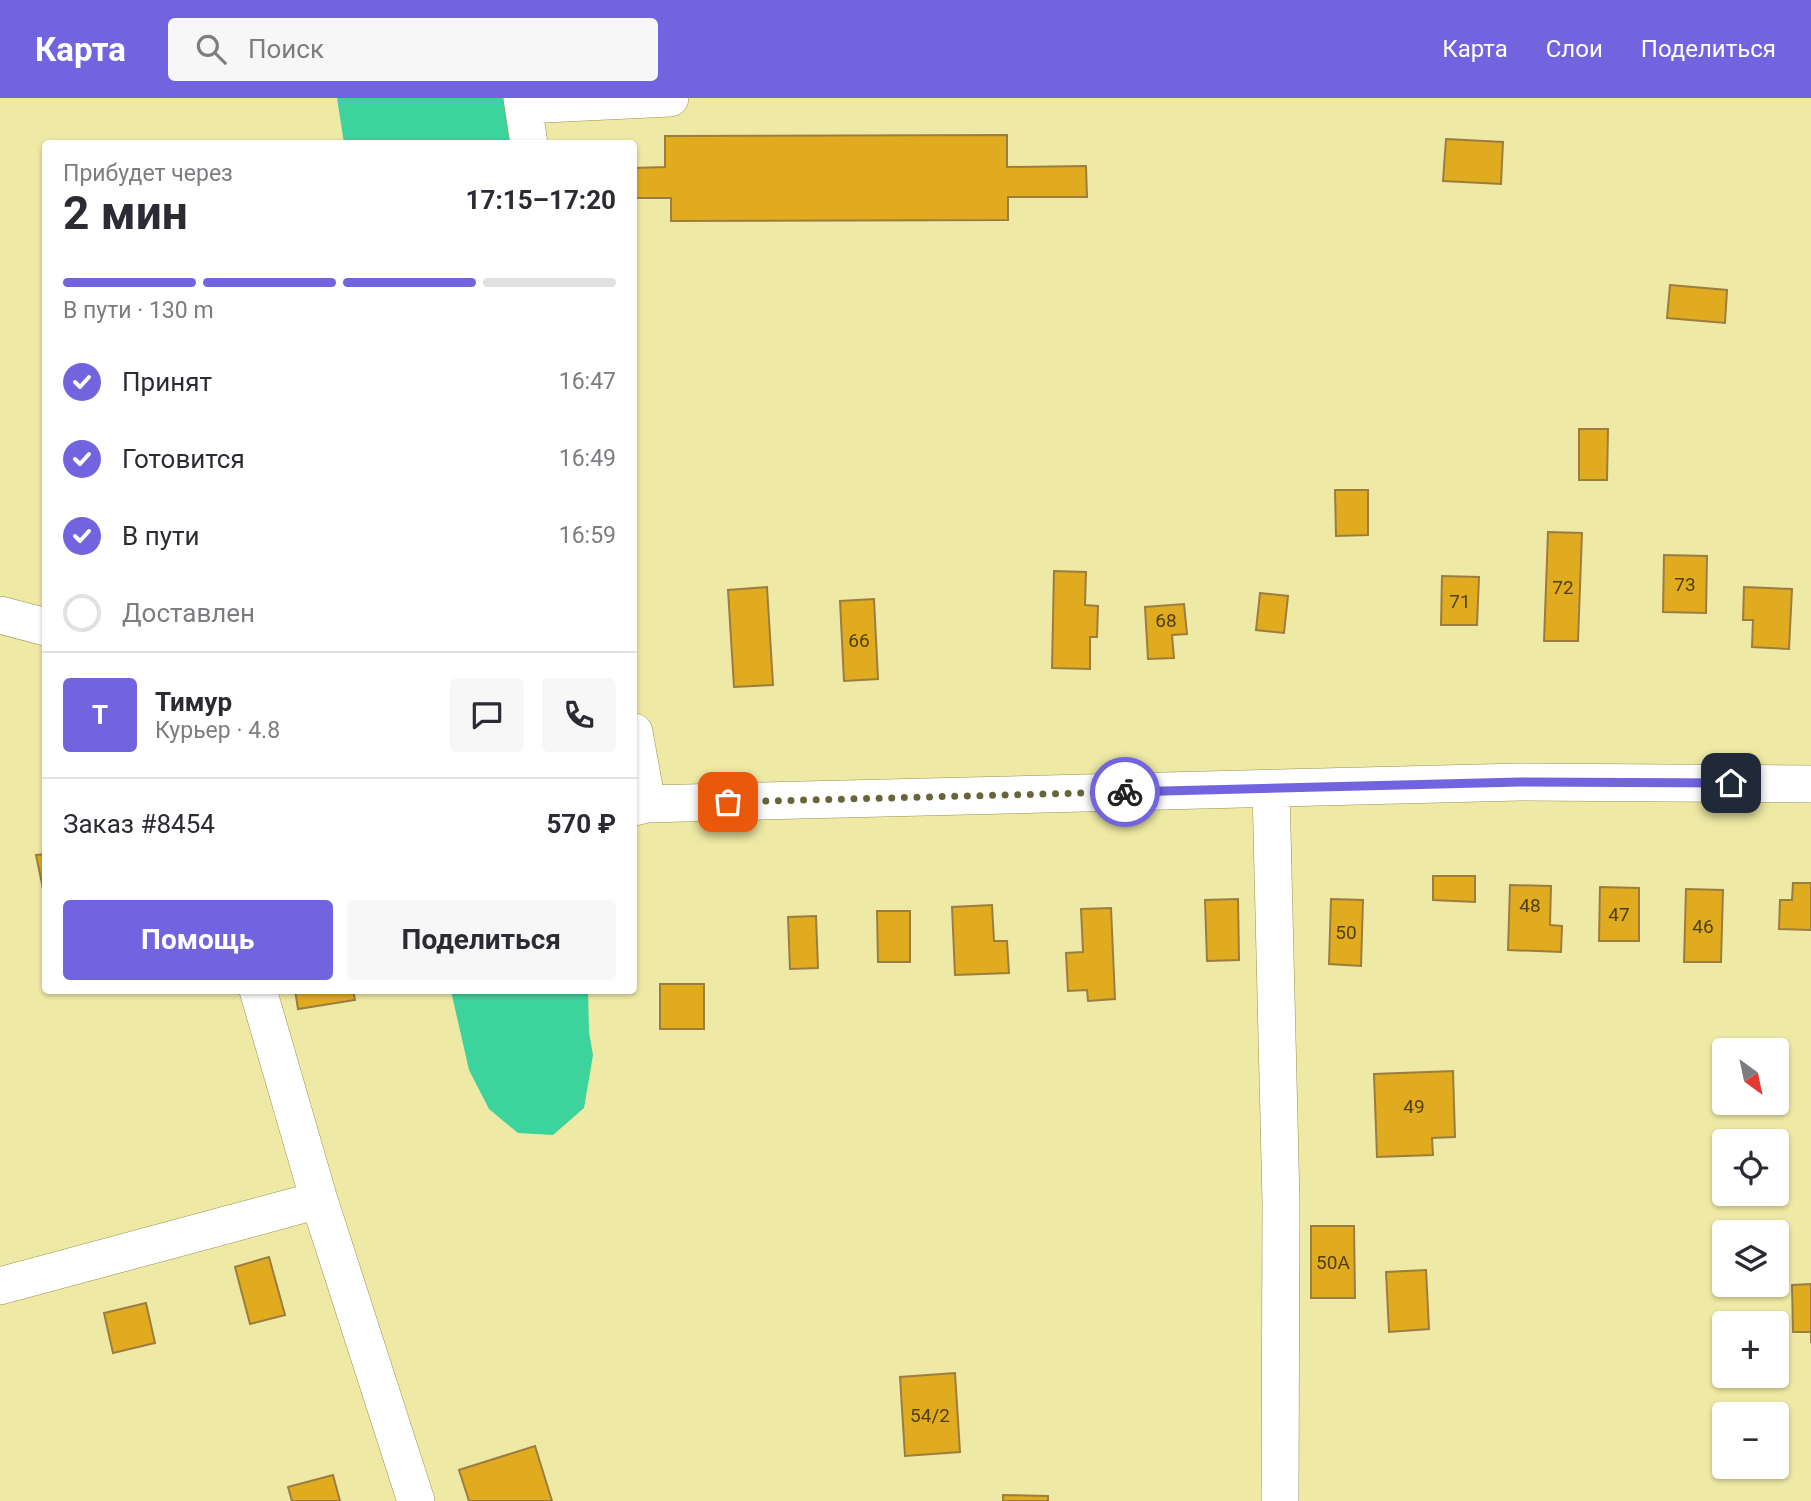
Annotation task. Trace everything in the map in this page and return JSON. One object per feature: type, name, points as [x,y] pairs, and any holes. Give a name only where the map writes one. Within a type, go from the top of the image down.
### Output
[{"type":"street","points":[[528,140],[523,102],[670,98]]},
{"type":"street","points":[[0,615],[42,626]]},
{"type":"street","points":[[637,768],[640,805],[1520,782],[1811,784]]},
{"type":"street","points":[[1271,789],[1281,1202],[1280,1501]]},
{"type":"street","points":[[259,994],[319,1200],[416,1501]]},
{"type":"street","points":[[0,1286],[319,1200]]},
{"type":"green space","points":[[337,98],[506,98],[515,140],[344,140]]},
{"type":"green space","points":[[452,994],[588,994],[589,1032],[593,1055],[584,1108],[553,1135],[518,1133],[489,1109],[469,1070]]},
{"type":"building","points":[[1007,135],[1007,167],[1086,166],[1087,197],[1008,197],[1008,220],[671,221],[671,198],[637,198],[637,168],[665,167],[665,136]]},
{"type":"building","points":[[1446,139],[1503,142],[1501,184],[1443,181]]},
{"type":"building","points":[[1670,285],[1727,290],[1725,323],[1667,318]]},
{"type":"building","points":[[1579,429],[1608,429],[1607,480],[1579,480]]},
{"type":"building","points":[[1335,490],[1368,490],[1368,535],[1336,536]]},
{"type":"building","points":[[1548,532],[1582,533],[1578,641],[1544,641]]},
{"type":"building","points":[[1664,555],[1707,556],[1706,613],[1663,612]]},
{"type":"building","points":[[1054,571],[1086,572],[1085,605],[1098,606],[1097,637],[1090,637],[1090,669],[1052,668]]},
{"type":"building","points":[[1442,576],[1479,577],[1477,625],[1441,625]]},
{"type":"building","points":[[767,587],[773,685],[734,687],[728,590]]},
{"type":"building","points":[[1744,587],[1792,589],[1789,649],[1752,647],[1753,620],[1743,620]]},
{"type":"building","points":[[1260,593],[1288,596],[1284,633],[1256,630]]},
{"type":"building","points":[[874,599],[878,679],[844,681],[840,601]]},
{"type":"building","points":[[1184,604],[1187,634],[1172,635],[1174,658],[1148,659],[1145,607]]},
{"type":"building","points":[[42,854],[42,884],[36,855]]},
{"type":"building","points":[[1433,876],[1475,876],[1475,902],[1433,900]]},
{"type":"building","points":[[1793,883],[1811,883],[1811,930],[1779,929],[1780,900],[1792,900]]},
{"type":"building","points":[[1510,885],[1551,886],[1550,925],[1562,926],[1561,952],[1508,950]]},
{"type":"building","points":[[1600,887],[1639,888],[1639,941],[1599,941]]},
{"type":"building","points":[[1686,889],[1723,890],[1721,962],[1684,962]]},
{"type":"building","points":[[1238,899],[1239,960],[1207,961],[1205,900]]},
{"type":"building","points":[[1331,899],[1363,900],[1361,966],[1329,964]]},
{"type":"building","points":[[992,905],[994,941],[1007,941],[1009,973],[955,975],[952,907]]},
{"type":"building","points":[[1111,908],[1115,999],[1088,1001],[1087,990],[1068,991],[1066,953],[1083,952],[1081,909]]},
{"type":"building","points":[[877,911],[910,911],[910,962],[878,962]]},
{"type":"building","points":[[816,916],[818,968],[790,969],[788,917]]},
{"type":"building","points":[[660,984],[704,984],[704,1029],[660,1029]]},
{"type":"building","points":[[296,994],[354,994],[355,1000],[298,1009]]},
{"type":"building","points":[[1453,1071],[1455,1137],[1432,1138],[1433,1155],[1377,1157],[1374,1074]]},
{"type":"building","points":[[1311,1226],[1354,1226],[1355,1298],[1311,1298]]},
{"type":"building","points":[[269,1257],[285,1315],[250,1324],[235,1267]]},
{"type":"building","points":[[1426,1270],[1429,1329],[1389,1332],[1386,1272]]},
{"type":"building","points":[[1811,1284],[1811,1332],[1793,1332],[1792,1285]]},
{"type":"building","points":[[146,1303],[155,1343],[113,1353],[104,1313]]},
{"type":"building","points":[[955,1373],[960,1452],[905,1456],[900,1377]]},
{"type":"building","points":[[535,1446],[552,1501],[469,1501],[459,1470]]},
{"type":"building","points":[[333,1475],[340,1501],[292,1501],[288,1487]]},
{"type":"building","points":[[1003,1495],[1048,1496],[1048,1501],[1003,1501]]},
{"type":"way so far","points":[[728,802],[1125,792]]},
{"type":"route","points":[[1125,792],[1520,782],[1731,783]]}]
